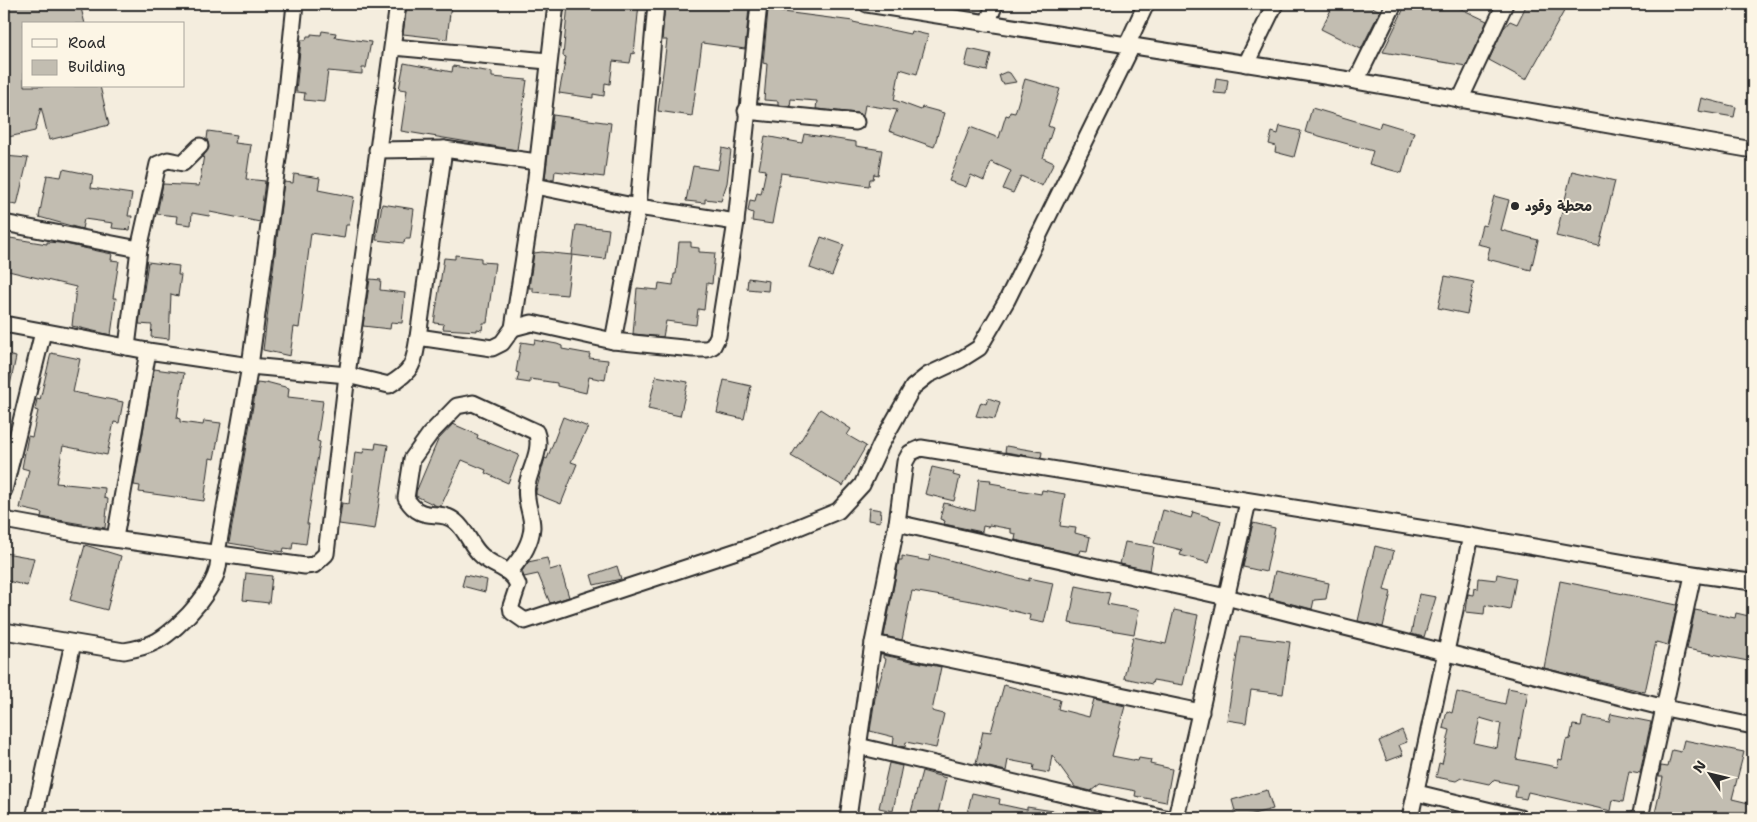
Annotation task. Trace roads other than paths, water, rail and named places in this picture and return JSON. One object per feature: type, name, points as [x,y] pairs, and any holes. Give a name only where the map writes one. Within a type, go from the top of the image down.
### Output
[{"type":"street","points":[[4,631],[124,651],[141,648],[159,640],[196,608],[215,580],[220,561],[217,553],[250,366],[282,128],[295,4]]},
{"type":"street","points":[[4,520],[92,536],[304,566],[314,565],[326,554],[347,375],[398,4]]},
{"type":"street","points":[[418,338],[492,348],[502,343],[513,328],[535,186],[556,4]]},
{"type":"street","points":[[613,341],[638,207],[656,4]]},
{"type":"street","points":[[513,328],[532,324],[613,341],[693,349],[707,349],[713,346],[718,336],[736,222],[746,111],[759,4]]},
{"type":"street","points":[[868,4],[1356,81],[1753,150]]},
{"type":"street","points":[[987,23],[995,4]]},
{"type":"street","points":[[509,572],[526,549],[532,528],[526,500],[527,486],[537,451],[538,437],[536,432],[473,403],[457,406],[430,434],[412,459],[406,498],[412,508],[425,515],[443,516],[456,521],[482,556],[509,572],[518,585],[511,606],[512,612],[525,621],[752,546],[842,507],[862,485],[881,444],[913,388],[928,375],[980,348],[1011,292],[1130,45],[1146,4]]},
{"type":"street","points":[[1246,64],[1275,4]]},
{"type":"street","points":[[1356,81],[1394,4]]},
{"type":"street","points":[[1460,100],[1505,4]]},
{"type":"street","points":[[392,47],[548,61]]},
{"type":"street","points":[[746,111],[856,122]]},
{"type":"street","points":[[128,347],[139,249],[158,164],[168,160],[182,163],[200,146]]},
{"type":"street","points":[[377,150],[444,149],[537,162]]},
{"type":"street","points":[[4,324],[148,351],[250,366],[347,375],[389,385],[404,376],[414,364],[444,149]]},
{"type":"street","points":[[535,186],[638,207],[736,222]]},
{"type":"street","points":[[4,223],[139,249]]},
{"type":"street","points":[[4,490],[43,332]]},
{"type":"street","points":[[115,538],[148,351]]},
{"type":"street","points":[[848,818],[873,643],[897,524],[905,462],[910,452],[921,448],[1248,502],[1471,536],[1693,575],[1753,582]]},
{"type":"street","points":[[1176,818],[1248,502]]},
{"type":"street","points":[[897,524],[1226,597],[1665,708],[1753,726]]},
{"type":"street","points":[[1410,818],[1417,793],[1471,536]]},
{"type":"street","points":[[1640,818],[1693,575]]},
{"type":"street","points":[[34,818],[73,643]]},
{"type":"street","points":[[873,643],[1201,712]]},
{"type":"street","points":[[858,746],[1165,818]]},
{"type":"street","points":[[1417,793],[1520,818]]},
{"type":"place","name":"محطة وقود","points":[[1515,206]]}]
